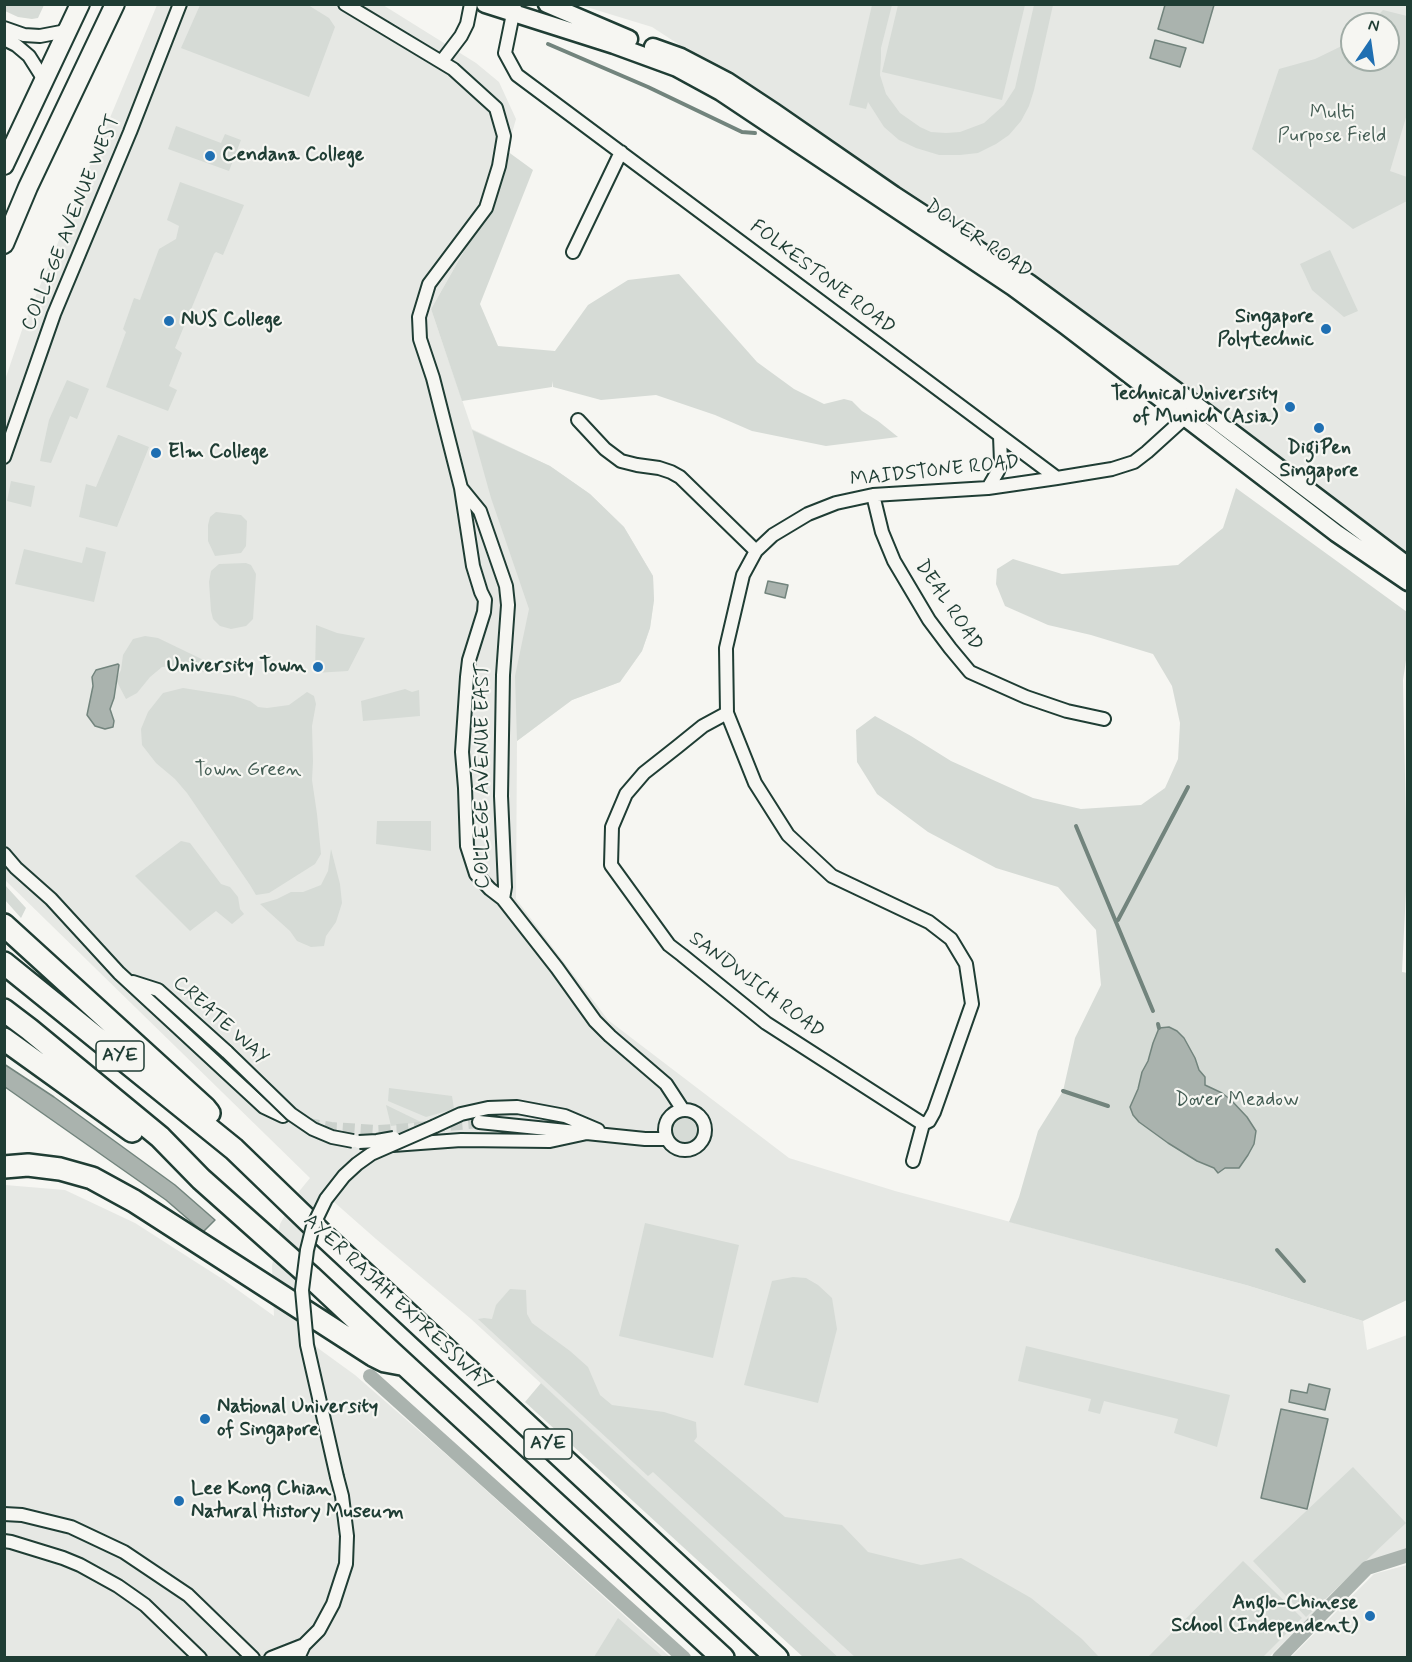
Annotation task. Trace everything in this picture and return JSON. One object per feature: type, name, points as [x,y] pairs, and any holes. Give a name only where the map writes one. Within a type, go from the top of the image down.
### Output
[{"type":"highway","points":[[4,925],[205,1108],[234,1149]]},
{"type":"highway","name":"AYER RAJAH EXPRESSWAY","points":[[4,963],[234,1149],[324,1236],[777,1658]]},
{"type":"highway","name":"AYER RAJAH EXPRESSWAY","points":[[4,1010],[160,1137],[201,1179],[311,1276],[723,1658]]},
{"type":"highway","points":[[4,1039],[201,1179]]},
{"type":"highway","points":[[4,1167],[28,1165],[60,1169],[92,1178],[134,1201],[378,1358],[393,1364],[405,1365]]},
{"type":"main road","points":[[4,165],[80,4]]},
{"type":"main road","points":[[4,244],[28,187],[115,4]]},
{"type":"street","name":"COLLEGE AVENUE WEST","points":[[4,457],[54,315],[180,4]]},
{"type":"street","points":[[345,4],[442,61],[461,36],[467,24],[471,4]]},
{"type":"street","name":"DOVER ROAD","points":[[485,4],[514,9],[677,68],[721,92],[848,171]]},
{"type":"street","name":"DOVER ROAD","points":[[547,4],[612,32],[681,57],[727,81],[848,171],[1407,566]]},
{"type":"street","name":"FOLKESTONE ROAD","points":[[514,9],[505,53],[517,75],[1057,478]]},
{"type":"street","points":[[4,28],[24,35],[40,36],[61,32],[69,27]]},
{"type":"street","points":[[4,39],[29,56],[43,82]]},
{"type":"street","name":"COLLEGE AVENUE EAST","points":[[442,61],[496,108],[504,136],[499,166],[486,208],[429,284],[419,317],[420,339],[433,378],[461,488],[474,566],[485,600],[484,612],[469,660],[466,693],[462,752],[468,846],[476,873],[490,889],[503,899],[505,887],[501,796],[503,675],[508,605],[506,586],[480,511],[461,488]]},
{"type":"street","points":[[573,252],[621,152]]},
{"type":"street","name":"DOVER ROAD","points":[[1191,412],[1336,533],[1407,582]]},
{"type":"street","name":"MAIDSTONE ROAD","points":[[914,1161],[923,1124],[934,1112],[972,1004],[966,964],[951,939],[929,922],[832,876],[788,835],[756,783],[727,713],[726,648],[743,575],[756,550],[773,535],[808,514],[836,503],[873,495],[988,488],[1113,469],[1134,462],[1191,412]]},
{"type":"street","points":[[578,420],[604,449],[621,461],[659,468],[680,477],[756,550]]},
{"type":"street","points":[[988,488],[998,471],[1002,455],[1000,436]]},
{"type":"street","name":"DEAL ROAD","points":[[873,495],[882,532],[894,561],[929,620],[970,672],[1026,697],[1067,711],[1104,719]]},
{"type":"street","name":"SANDWICH ROAD","points":[[727,713],[703,726],[676,747],[644,773],[626,794],[612,827],[611,865],[669,945],[766,1023],[923,1124]]},
{"type":"street","points":[[4,854],[16,868],[51,899],[129,981]]},
{"type":"street","points":[[503,899],[595,1021],[666,1084],[683,1110]]},
{"type":"street","name":"CREATE WAY","points":[[129,981],[158,990],[291,1114],[313,1128],[332,1137],[356,1141],[389,1139],[435,1126]]},
{"type":"street","name":"CREATE WAY","points":[[129,981],[264,1107],[283,1116]]},
{"type":"street","points":[[298,1658],[304,1645],[319,1630],[333,1604],[346,1564],[347,1536],[342,1496],[308,1345],[302,1290],[307,1250],[313,1226],[326,1198],[344,1176],[371,1154],[461,1114],[488,1108],[517,1107],[565,1116],[612,1136]]},
{"type":"street","points":[[683,1110],[694,1113],[702,1120],[705,1131],[702,1140],[694,1148],[681,1150],[675,1148],[667,1138],[665,1126],[672,1115],[683,1110]]},
{"type":"street","points":[[479,1122],[645,1139],[667,1138]]},
{"type":"street","points":[[389,1145],[462,1140],[550,1141],[587,1133]]},
{"type":"street","points":[[4,1514],[19,1515],[71,1527],[124,1551],[188,1595],[254,1658]]},
{"type":"street","points":[[4,1541],[63,1558],[118,1586],[145,1605],[200,1658]]},
{"type":"street","points":[[272,1657],[304,1645]]},
{"type":"shaded area","points":[[157,5],[383,5],[476,63],[499,82],[516,119],[493,200],[431,309],[472,429],[550,466],[590,494],[624,527],[653,576],[654,600],[650,628],[642,651],[620,682],[572,700],[517,741],[516,899],[608,1020],[789,1158],[895,1191],[1246,1285],[1363,1321],[1367,1350],[1407,1335],[1407,1550],[1369,1560],[1269,1657],[838,1657],[471,1319],[334,1202],[323,1219],[315,1255],[310,1297],[315,1346],[355,1375],[456,1463],[670,1657],[5,1658],[5,1185],[65,1190],[135,1223],[224,1280],[274,1316],[272,1266],[280,1224],[297,1194],[310,1178],[5,880],[5,380],[24,324]]},
{"type":"shaded area","name":"Singapore Polytechnic","points":[[580,5],[1407,5],[1407,558],[1206,410],[1006,257],[652,27]]},
{"type":"shaded area","points":[[1165,5],[1214,5],[1203,43],[1158,29]]},
{"type":"shaded area","points":[[1155,40],[1186,48],[1180,67],[1150,58]]},
{"type":"shaded area","points":[[768,581],[788,585],[785,598],[765,593]]},
{"type":"shaded area","points":[[118,664],[114,698],[110,709],[114,721],[113,727],[105,729],[95,726],[87,715],[93,686],[92,677],[96,670]]},
{"type":"shaded area","points":[[1169,1027],[1184,1038],[1199,1070],[1205,1077],[1205,1085],[1231,1100],[1256,1131],[1254,1144],[1239,1168],[1225,1168],[1218,1173],[1214,1168],[1197,1161],[1168,1143],[1133,1115],[1130,1107],[1159,1028]]},
{"type":"shaded area","points":[[4,1064],[54,1097],[175,1185],[215,1220],[203,1232],[166,1200],[5,1087]]},
{"type":"shaded area","points":[[1309,1384],[1330,1389],[1325,1410],[1289,1402],[1291,1390],[1307,1393]]},
{"type":"shaded area","points":[[1281,1409],[1328,1419],[1307,1509],[1261,1498]]},
{"type":"shaded area","name":"Anglo-Chinese School (Independent)","points":[[1407,1565],[1407,1657],[1291,1657],[1374,1574]]},
{"type":"green space","points":[[5,4],[44,5],[38,18],[32,19],[18,17],[5,11]]},
{"type":"green space","points":[[200,5],[308,5],[329,18],[335,27],[309,97],[181,48]]},
{"type":"green space","points":[[872,5],[892,5],[881,48],[880,75],[886,94],[900,113],[920,127],[931,132],[946,133],[960,132],[984,123],[1004,105],[1015,88],[1034,5],[1053,5],[1029,106],[1021,121],[1009,135],[978,153],[939,155],[899,140],[884,127],[868,102],[866,109],[849,105]]},
{"type":"green space","points":[[898,5],[1025,5],[1002,100],[882,72]]},
{"type":"green space","name":"Multi Purpose Field","points":[[1400,14],[1407,16],[1407,114],[1390,171],[1407,177],[1407,201],[1353,229],[1252,149],[1279,69],[1315,59],[1340,47],[1340,72],[1400,72]]},
{"type":"green space","points":[[176,126],[221,143],[225,134],[241,140],[229,171],[168,149]]},
{"type":"green space","points":[[507,151],[533,170],[480,304],[498,346],[555,351],[588,305],[628,280],[679,274],[757,362],[794,389],[824,404],[844,399],[852,401],[898,437],[826,446],[752,431],[715,415],[656,395],[601,400],[553,387],[553,381],[552,387],[462,401],[431,309],[493,200]]},
{"type":"green space","points":[[180,182],[244,205],[223,255],[216,252],[214,254],[175,348],[182,353],[169,386],[177,390],[168,411],[106,387],[126,332],[123,329],[134,298],[140,300],[159,249],[176,239],[179,226],[167,220]]},
{"type":"green space","points":[[1330,250],[1358,311],[1344,317],[1312,290],[1300,264]]},
{"type":"green space","points":[[67,380],[89,389],[77,419],[70,416],[51,463],[40,461],[49,420]]},
{"type":"green space","points":[[472,430],[550,466],[590,494],[624,527],[653,576],[654,600],[650,628],[642,651],[620,682],[572,700],[517,741],[515,676],[529,609],[491,498]]},
{"type":"green space","points":[[118,435],[149,447],[117,527],[79,517],[86,484],[96,487]]},
{"type":"green space","points":[[11,481],[35,486],[31,507],[7,501]]},
{"type":"green space","name":"Dover Meadow","points":[[1236,488],[1407,612],[1408,647],[1403,680],[1407,871],[1402,972],[1408,973],[1407,1300],[1363,1321],[1246,1285],[1009,1222],[1019,1197],[1038,1131],[1063,1091],[1075,1038],[1101,985],[1096,930],[1058,887],[996,868],[928,832],[877,794],[857,762],[856,730],[875,716],[951,761],[1033,798],[1081,809],[1141,805],[1165,788],[1178,759],[1180,723],[1172,686],[1153,654],[1091,635],[1048,625],[1005,606],[996,584],[997,569],[1013,559],[1062,574],[1178,565],[1223,528]]},
{"type":"green space","points":[[216,512],[241,515],[247,521],[246,546],[241,553],[215,556],[208,541],[208,525],[210,517]]},
{"type":"green space","points":[[86,547],[106,552],[94,602],[15,584],[24,549],[82,563]]},
{"type":"green space","points":[[246,563],[251,565],[256,574],[253,619],[246,626],[231,629],[220,626],[213,619],[211,611],[209,582],[211,571],[219,564]]},
{"type":"green space","points":[[316,625],[337,633],[365,638],[348,671],[315,673]]},
{"type":"green space","points":[[145,636],[158,638],[216,666],[212,674],[177,666],[162,667],[137,693],[126,699],[116,680],[121,670],[123,655],[133,639]]},
{"type":"green space","name":"Town Green","points":[[183,688],[234,696],[250,701],[258,707],[267,708],[289,705],[307,692],[314,696],[316,704],[312,726],[312,780],[321,854],[315,864],[269,893],[256,895],[187,793],[156,763],[142,745],[141,729],[148,712],[163,693]]},
{"type":"green space","points":[[405,689],[412,692],[419,690],[420,716],[363,721],[361,701]]},
{"type":"green space","points":[[377,821],[431,821],[431,851],[376,844]]},
{"type":"green space","points":[[181,841],[190,843],[221,884],[230,887],[238,897],[240,909],[244,914],[232,924],[216,911],[190,931],[135,876]]},
{"type":"green space","points":[[331,849],[340,884],[342,903],[336,922],[326,936],[324,946],[311,947],[297,941],[290,931],[260,904],[291,892],[303,892],[321,885],[328,871]]},
{"type":"green space","points":[[5,885],[26,908],[21,918],[5,900]]},
{"type":"green space","points":[[389,1088],[452,1096],[454,1109],[426,1117],[388,1101]]},
{"type":"green space","points":[[386,1105],[419,1121],[421,1122],[391,1126]]},
{"type":"green space","points":[[685,1116],[695,1120],[699,1130],[695,1140],[685,1144],[675,1140],[671,1130],[675,1120]]},
{"type":"green space","points":[[645,1223],[739,1245],[713,1358],[619,1336]]},
{"type":"green space","points":[[793,1277],[806,1278],[832,1298],[837,1329],[818,1403],[744,1385],[772,1281]]},
{"type":"green space","points":[[510,1289],[526,1290],[527,1314],[532,1323],[588,1367],[600,1395],[612,1405],[664,1412],[696,1422],[697,1437],[694,1441],[785,1517],[842,1525],[868,1552],[921,1565],[961,1558],[1031,1598],[1082,1639],[1099,1657],[855,1657],[653,1472],[648,1476],[478,1319],[492,1319],[496,1305]]},
{"type":"green space","points":[[1026,1346],[1230,1395],[1217,1447],[1174,1433],[1178,1419],[1104,1401],[1100,1414],[1088,1411],[1091,1399],[1018,1381]]},
{"type":"green space","points":[[541,1383],[838,1657],[803,1657],[525,1402]]},
{"type":"green space","points":[[1353,1467],[1406,1523],[1306,1617],[1253,1561]]},
{"type":"green space","points":[[1243,1561],[1302,1618],[1263,1657],[1148,1657]]},
{"type":"green space","points":[[618,1618],[663,1657],[594,1657]]},
{"type":"waterway","points":[[548,44],[648,87],[742,132],[755,133]]},
{"type":"waterway","points":[[1118,920],[1188,787]]},
{"type":"waterway","points":[[1076,826],[1153,1011]]},
{"type":"waterway","points":[[1158,1024],[1159,1028]]},
{"type":"waterway","points":[[1063,1091],[1108,1106]]},
{"type":"waterway","points":[[1277,1250],[1304,1281]]},
{"type":"waterway","points":[[370,1376],[684,1658]]},
{"type":"waterway","points":[[1279,1658],[1367,1568],[1408,1555]]},
{"type":"tunnel","points":[[307,1124],[376,1131],[479,1122]]},
{"type":"place","name":"Cendana College","points":[[210,156]]},
{"type":"place","name":"NUS College","points":[[169,321]]},
{"type":"place","name":"Singapore Polytechnic","points":[[1326,329]]},
{"type":"place","name":"Technical University of Munich (Asia)","points":[[1290,407]]},
{"type":"place","name":"DigiPen Singapore","points":[[1319,428]]},
{"type":"place","name":"Elm College","points":[[156,453]]},
{"type":"place","name":"University Town","points":[[318,667]]},
{"type":"place","name":"National University of Singapore","points":[[205,1419]]},
{"type":"place","name":"Lee Kong Chian Natural History Museum","points":[[179,1501]]},
{"type":"place","name":"Anglo-Chinese School (Independent)","points":[[1370,1616]]}]
